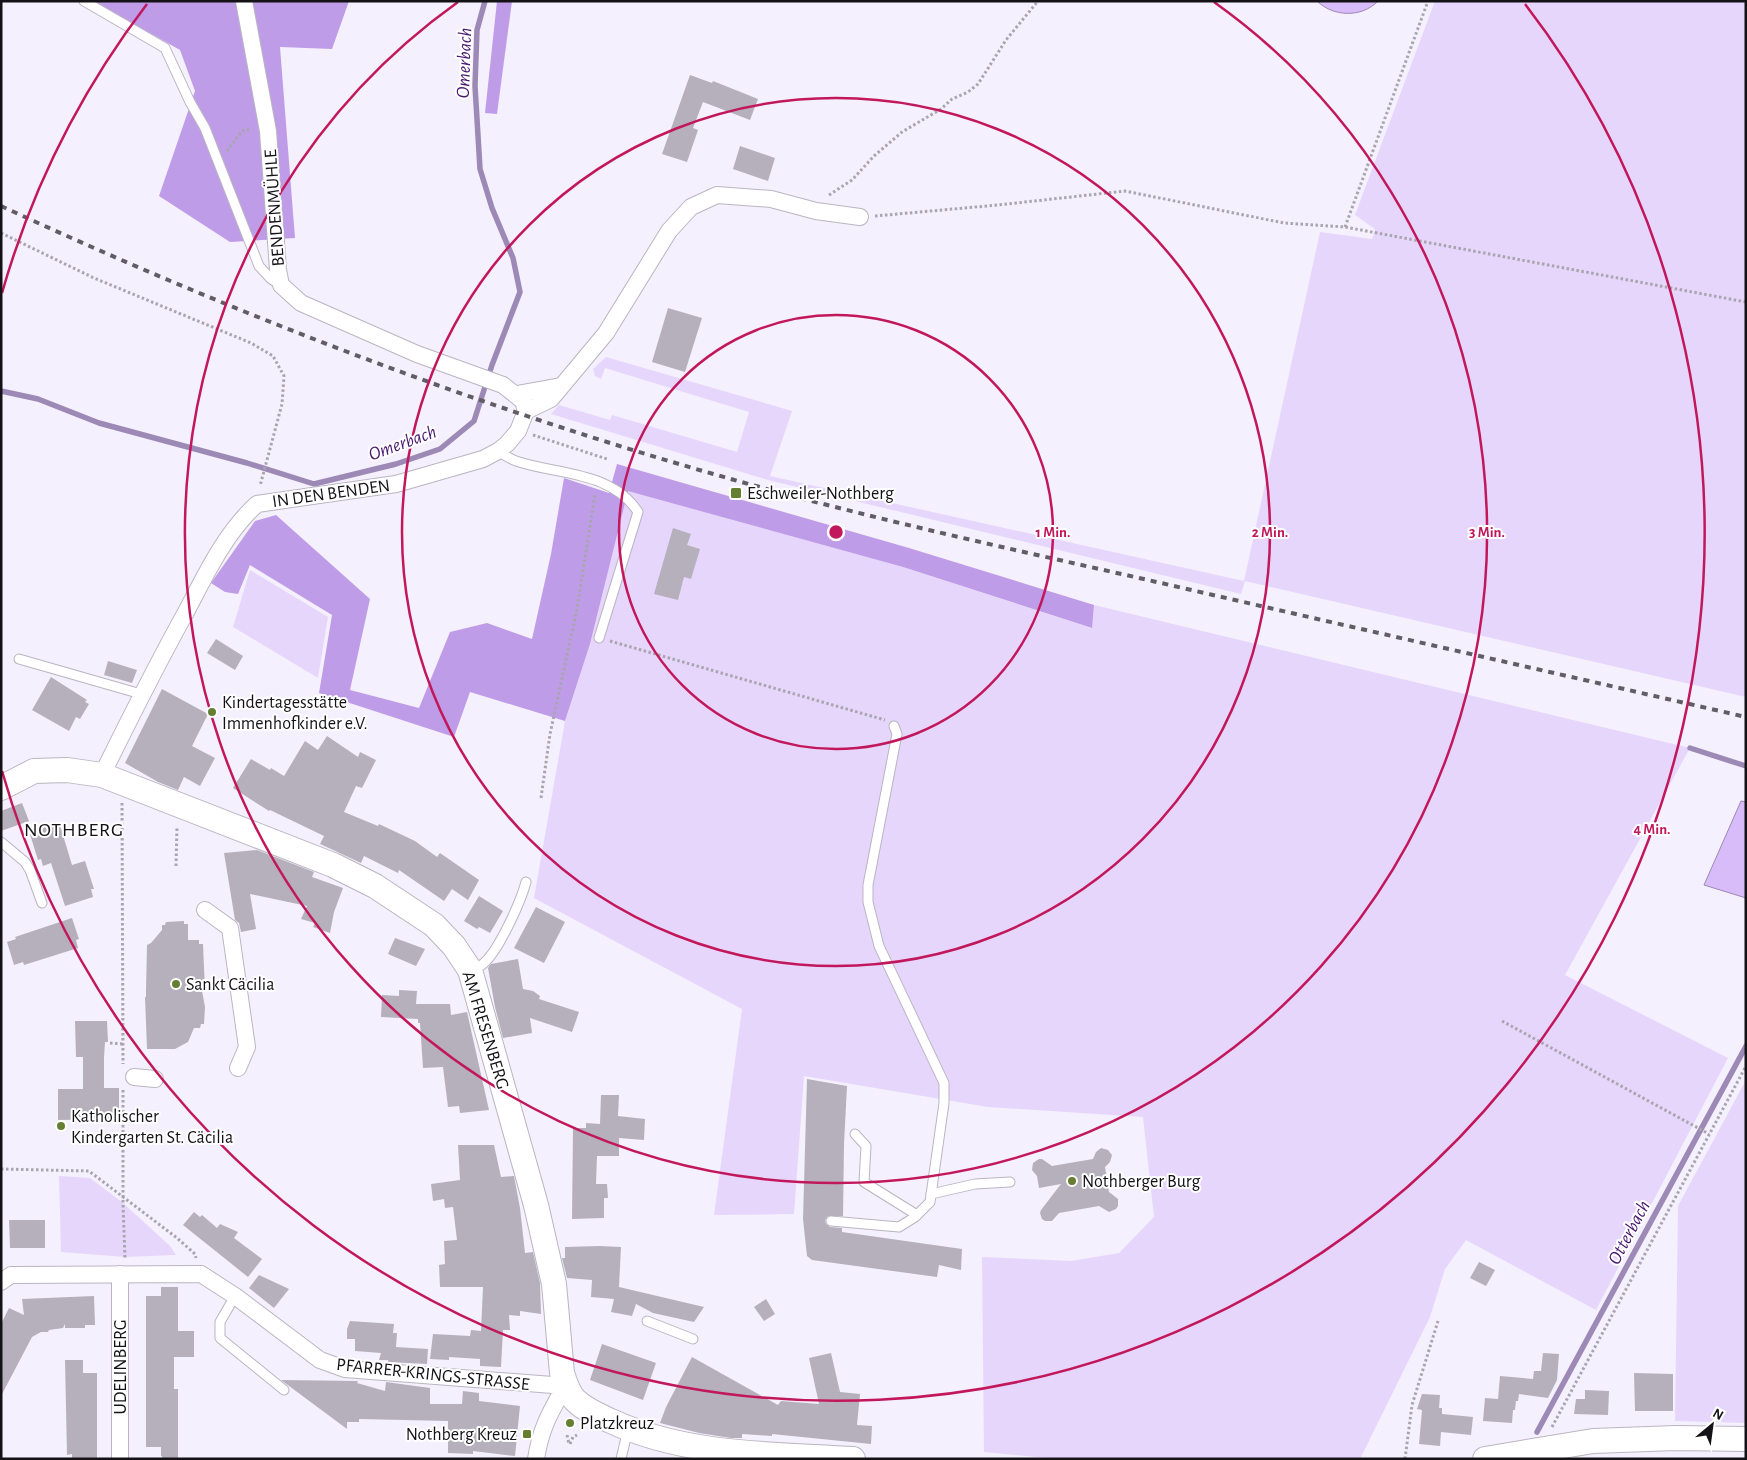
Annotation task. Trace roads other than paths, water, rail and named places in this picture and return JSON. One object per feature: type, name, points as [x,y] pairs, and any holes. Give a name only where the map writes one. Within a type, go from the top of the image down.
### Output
[{"type":"street","name":"BENDENMÜHLE","points":[[244,1],[268,131],[278,270],[282,285],[300,303],[417,354],[503,385],[517,394],[523,401],[526,411]]},
{"type":"street","points":[[526,411],[551,399],[561,386],[571,378],[606,333],[669,231],[691,207],[717,196],[772,198],[816,211],[860,217]]},
{"type":"street","points":[[517,394],[561,386]]},
{"type":"street","name":"IN DEN BENDEN","points":[[113,779],[141,694],[216,556],[242,518],[257,504],[396,484],[483,459],[498,452],[507,444],[518,430],[526,411]]},
{"type":"street","name":"AM FRESENBERG","points":[[1,788],[34,771],[67,770],[113,779],[180,807],[333,865],[375,886],[434,925],[454,946],[470,970],[536,1205],[554,1284],[560,1358],[565,1386]]},
{"type":"street","points":[[205,910],[230,928],[247,1047],[238,1068]]},
{"type":"street","points":[[129,1076],[155,1079]]},
{"type":"street","points":[[3,1277],[11,1275],[123,1274]]},
{"type":"street","name":"PFARRER-KRINGS-STRASSE","points":[[123,1274],[201,1274],[235,1296],[320,1360],[333,1366],[345,1369],[565,1386]]},
{"type":"street","name":"UDELINBERG","points":[[120,1459],[123,1274]]},
{"type":"street","points":[[536,1459],[538,1442],[545,1422],[565,1386],[574,1399],[588,1410],[643,1435],[717,1451],[853,1459]]},
{"type":"street","points":[[1485,1459],[1593,1441],[1676,1438],[1746,1439]]},
{"type":"lane","points":[[84,1],[165,48],[190,102],[205,128],[259,266],[271,279],[282,285]]},
{"type":"lane","points":[[498,452],[515,460],[597,481],[618,491],[632,503],[638,512],[599,638]]},
{"type":"lane","points":[[19,659],[141,694]]},
{"type":"lane","points":[[832,1221],[899,1227],[917,1215],[930,1202],[944,1103],[944,1083],[879,946],[868,902],[868,885],[897,734],[894,726]]},
{"type":"lane","points":[[1,842],[26,862],[42,903]]},
{"type":"lane","points":[[470,970],[484,963],[492,952],[522,898],[526,882]]},
{"type":"lane","points":[[856,1134],[866,1146],[864,1182],[917,1215]]},
{"type":"lane","points":[[931,1194],[975,1184],[1010,1182]]},
{"type":"lane","points":[[235,1296],[220,1322],[220,1338],[284,1390]]},
{"type":"lane","points":[[647,1321],[693,1339]]},
{"type":"lane","points":[[620,1459],[628,1429]]},
{"type":"waterway","name":"Omerbach","points":[[1,391],[38,399],[99,423],[247,463],[314,484],[396,464],[440,449],[474,421],[492,365],[520,292],[513,258],[492,208],[480,169],[475,86],[477,30],[485,1]]},
{"type":"waterway","points":[[1690,748],[1746,766]]},
{"type":"waterway","name":"Otterbach","points":[[1537,1432],[1746,1046]]},
{"type":"railway","points":[[1,206],[181,285],[272,323],[364,358],[550,424],[738,481],[942,533],[1746,717]]},
{"type":"place","name":"Eschweiler-Nothberg","points":[[736,493]]},
{"type":"place","name":"Kindertagesstätte Immenhofkinder e.V.","points":[[212,712]]},
{"type":"place","name":"Sankt Cäcilia","points":[[176,984]]},
{"type":"place","name":"Katholischer Kindergarten St. Cäcilia","points":[[61,1126]]},
{"type":"place","name":"Nothberger Burg","points":[[1072,1181]]},
{"type":"place","name":"Platzkreuz","points":[[570,1423]]},
{"type":"place","name":"Nothberg Kreuz","points":[[527,1434]]},
{"type":"district","name":"NOTHBERG","points":[[74,829]]}]
